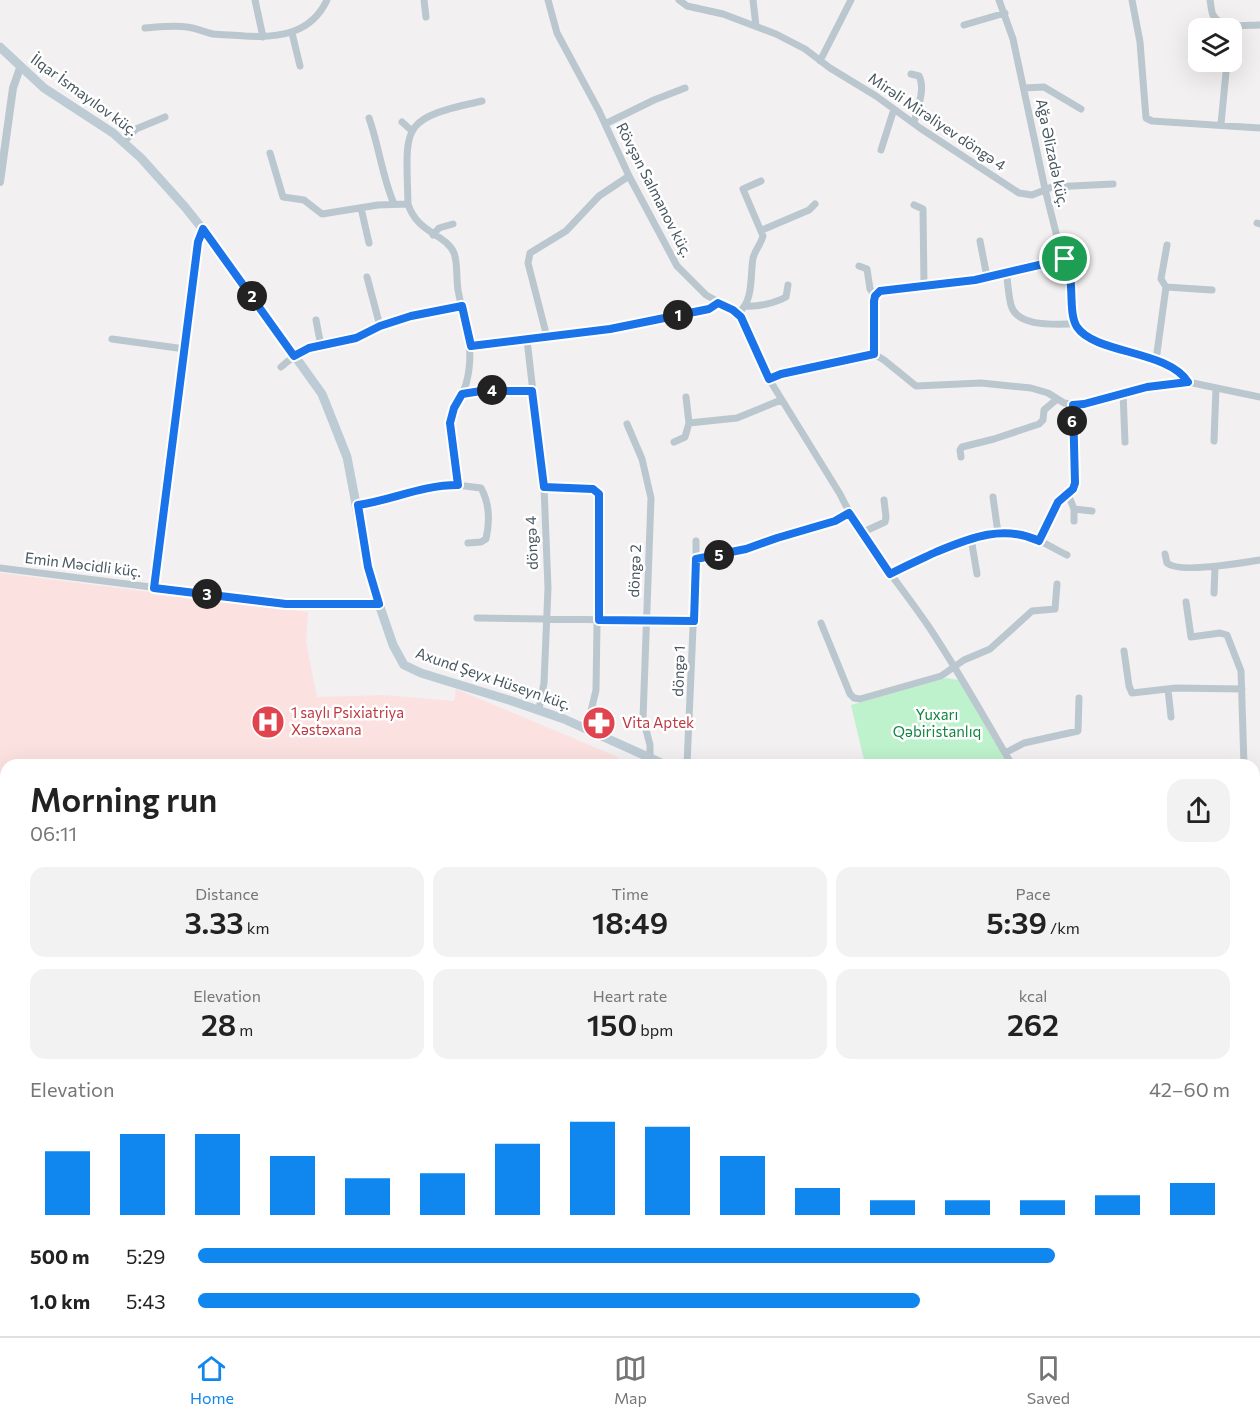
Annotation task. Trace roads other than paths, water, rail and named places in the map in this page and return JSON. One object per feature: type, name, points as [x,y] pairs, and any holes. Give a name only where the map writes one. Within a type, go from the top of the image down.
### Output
[{"type":"main road","name":"İlqar İsmayılov küç.","points":[[0,47],[44,88],[124,142],[148,166],[203,229],[327,403],[347,457],[358,505],[368,567],[379,604]]},
{"type":"main road","name":"Axund Şeyx Hüseyn küç.","points":[[379,604],[393,645],[404,665],[421,673],[587,728],[650,758]]},
{"type":"street","points":[[255,0],[263,37]]},
{"type":"street","points":[[145,28],[186,27],[213,34],[263,37],[292,33],[315,19],[327,0]]},
{"type":"street","points":[[424,0],[426,17]]},
{"type":"street","name":"Rövşən Salmanov küç.","points":[[548,0],[557,33],[677,266],[706,295],[738,313]]},
{"type":"street","name":"Mirəli Mirəliyev döngə 4","points":[[679,0],[687,6],[723,14],[756,26],[805,49],[1019,193],[1032,195],[1057,186],[1113,184]]},
{"type":"street","points":[[753,0],[756,26]]},
{"type":"street","points":[[820,61],[851,0]]},
{"type":"street","name":"Ağa Əlizadə küç.","points":[[999,0],[1013,39],[1060,249],[1070,271],[1076,324]]},
{"type":"street","points":[[1132,0],[1140,42],[1146,118],[1152,121],[1260,128]]},
{"type":"street","points":[[1210,0],[1216,18]]},
{"type":"street","points":[[964,25],[1005,13]]},
{"type":"street","points":[[1242,26],[1260,25]]},
{"type":"street","points":[[292,33],[300,66]]},
{"type":"street","points":[[0,182],[13,88],[20,68]]},
{"type":"street","points":[[1221,124],[1226,72]]},
{"type":"street","points":[[911,74],[919,76],[922,88],[914,123]]},
{"type":"street","points":[[1024,88],[1044,87],[1081,109]]},
{"type":"street","points":[[605,124],[685,88]]},
{"type":"street","points":[[458,485],[450,423],[469,370],[471,346],[453,251],[445,242],[421,225],[411,212],[408,204],[406,160],[412,131],[427,116],[441,110],[482,101]]},
{"type":"street","points":[[880,150],[894,109]]},
{"type":"street","points":[[124,142],[136,129],[165,117]]},
{"type":"street","points":[[369,117],[375,134],[383,176],[394,204]]},
{"type":"street","points":[[402,122],[412,131]]},
{"type":"street","points":[[270,153],[281,194],[286,199],[304,200],[322,214],[408,204]]},
{"type":"street","points":[[547,337],[528,263],[530,253],[566,231],[599,196],[629,176]]},
{"type":"street","points":[[761,181],[743,189],[763,236],[753,257],[745,306],[738,313],[746,325],[769,379],[840,494],[861,533],[956,667],[1008,759]]},
{"type":"street","points":[[762,230],[809,210],[815,204]]},
{"type":"street","points":[[914,205],[923,209],[924,285]]},
{"type":"street","points":[[361,208],[369,243]]},
{"type":"street","points":[[433,235],[439,228],[453,224]]},
{"type":"street","points":[[154,588],[199,236],[203,229]]},
{"type":"street","points":[[980,242],[987,277]]},
{"type":"street","points":[[1156,360],[1166,287],[1161,279],[1167,244]]},
{"type":"street","points":[[875,296],[880,291],[987,277],[1065,259]]},
{"type":"street","points":[[859,266],[867,269],[870,289],[875,296],[874,354]]},
{"type":"street","points":[[1006,272],[1011,305],[1020,318],[1036,323],[1076,324],[1082,333],[1095,341],[1156,360],[1179,372],[1188,382]]},
{"type":"street","points":[[367,278],[380,326]]},
{"type":"street","points":[[745,306],[780,300],[786,297],[788,285]]},
{"type":"street","points":[[1166,287],[1212,290]]},
{"type":"street","points":[[471,346],[610,329],[709,309],[718,303]]},
{"type":"street","points":[[280,367],[309,348],[356,338],[380,326],[411,316],[462,306]]},
{"type":"street","points":[[315,320],[321,346]]},
{"type":"street","points":[[112,339],[185,349]]},
{"type":"street","name":"döngə 4","points":[[526,340],[544,487],[548,619],[544,683],[538,710]]},
{"type":"street","points":[[769,379],[781,374],[874,354],[916,386],[981,383],[1008,385],[1040,390],[1073,405],[1147,387],[1188,382],[1260,396]]},
{"type":"street","points":[[1214,441],[1216,388]]},
{"type":"street","points":[[462,394],[481,391],[532,391]]},
{"type":"street","points":[[1123,393],[1125,442]]},
{"type":"street","points":[[674,442],[685,437],[689,423],[686,397]]},
{"type":"street","points":[[961,457],[962,447],[1039,424],[1043,420],[1043,412],[1057,399]]},
{"type":"street","points":[[689,423],[737,418],[781,400]]},
{"type":"street","points":[[1039,541],[1058,502],[1073,489],[1076,477],[1073,405]]},
{"type":"street","name":"döngə 2","points":[[627,424],[642,459],[651,498],[643,718],[650,745],[650,758]]},
{"type":"street","points":[[358,505],[441,485],[481,488],[488,506],[486,539],[481,542],[468,543]]},
{"type":"street","points":[[544,487],[593,489],[599,494],[599,620],[596,690],[587,728]]},
{"type":"street","points":[[1068,494],[1074,509],[1074,521]]},
{"type":"street","points":[[993,497],[998,533]]},
{"type":"street","points":[[861,533],[885,522],[884,500]]},
{"type":"street","points":[[1074,509],[1092,511]]},
{"type":"street","points":[[696,559],[746,549],[828,523],[849,513]]},
{"type":"street","points":[[890,574],[971,538],[998,533],[1019,533],[1067,555]]},
{"type":"street","points":[[971,538],[977,574]]},
{"type":"street","name":"döngə 1","points":[[687,759],[696,541]]},
{"type":"street","points":[[1165,554],[1167,563],[1174,567],[1215,567],[1260,560]]},
{"type":"street","points":[[1214,593],[1215,567]]},
{"type":"street","name":"Emin Məcidli küç.","points":[[0,568],[286,604],[379,604]]},
{"type":"street","points":[[821,622],[850,694],[860,699],[934,679],[964,660],[990,649],[1032,611],[1055,609],[1057,584]]},
{"type":"street","points":[[1186,602],[1191,637],[1220,633],[1227,635],[1240,667],[1244,759]]},
{"type":"street","points":[[477,618],[694,621]]},
{"type":"street","points":[[1124,651],[1132,693],[1191,687],[1242,689]]},
{"type":"street","points":[[1168,689],[1171,717]]},
{"type":"street","points":[[1005,753],[1023,743],[1078,731],[1078,698]]},
{"type":"place","name":"1 saylı Psixiatriya Xəstəxana","points":[[268,722]]},
{"type":"place","name":"Vita Aptek","points":[[599,723]]},
{"type":"park label","name":"Yuxarı Qəbiristanlıq","points":[[937,724]]}]
